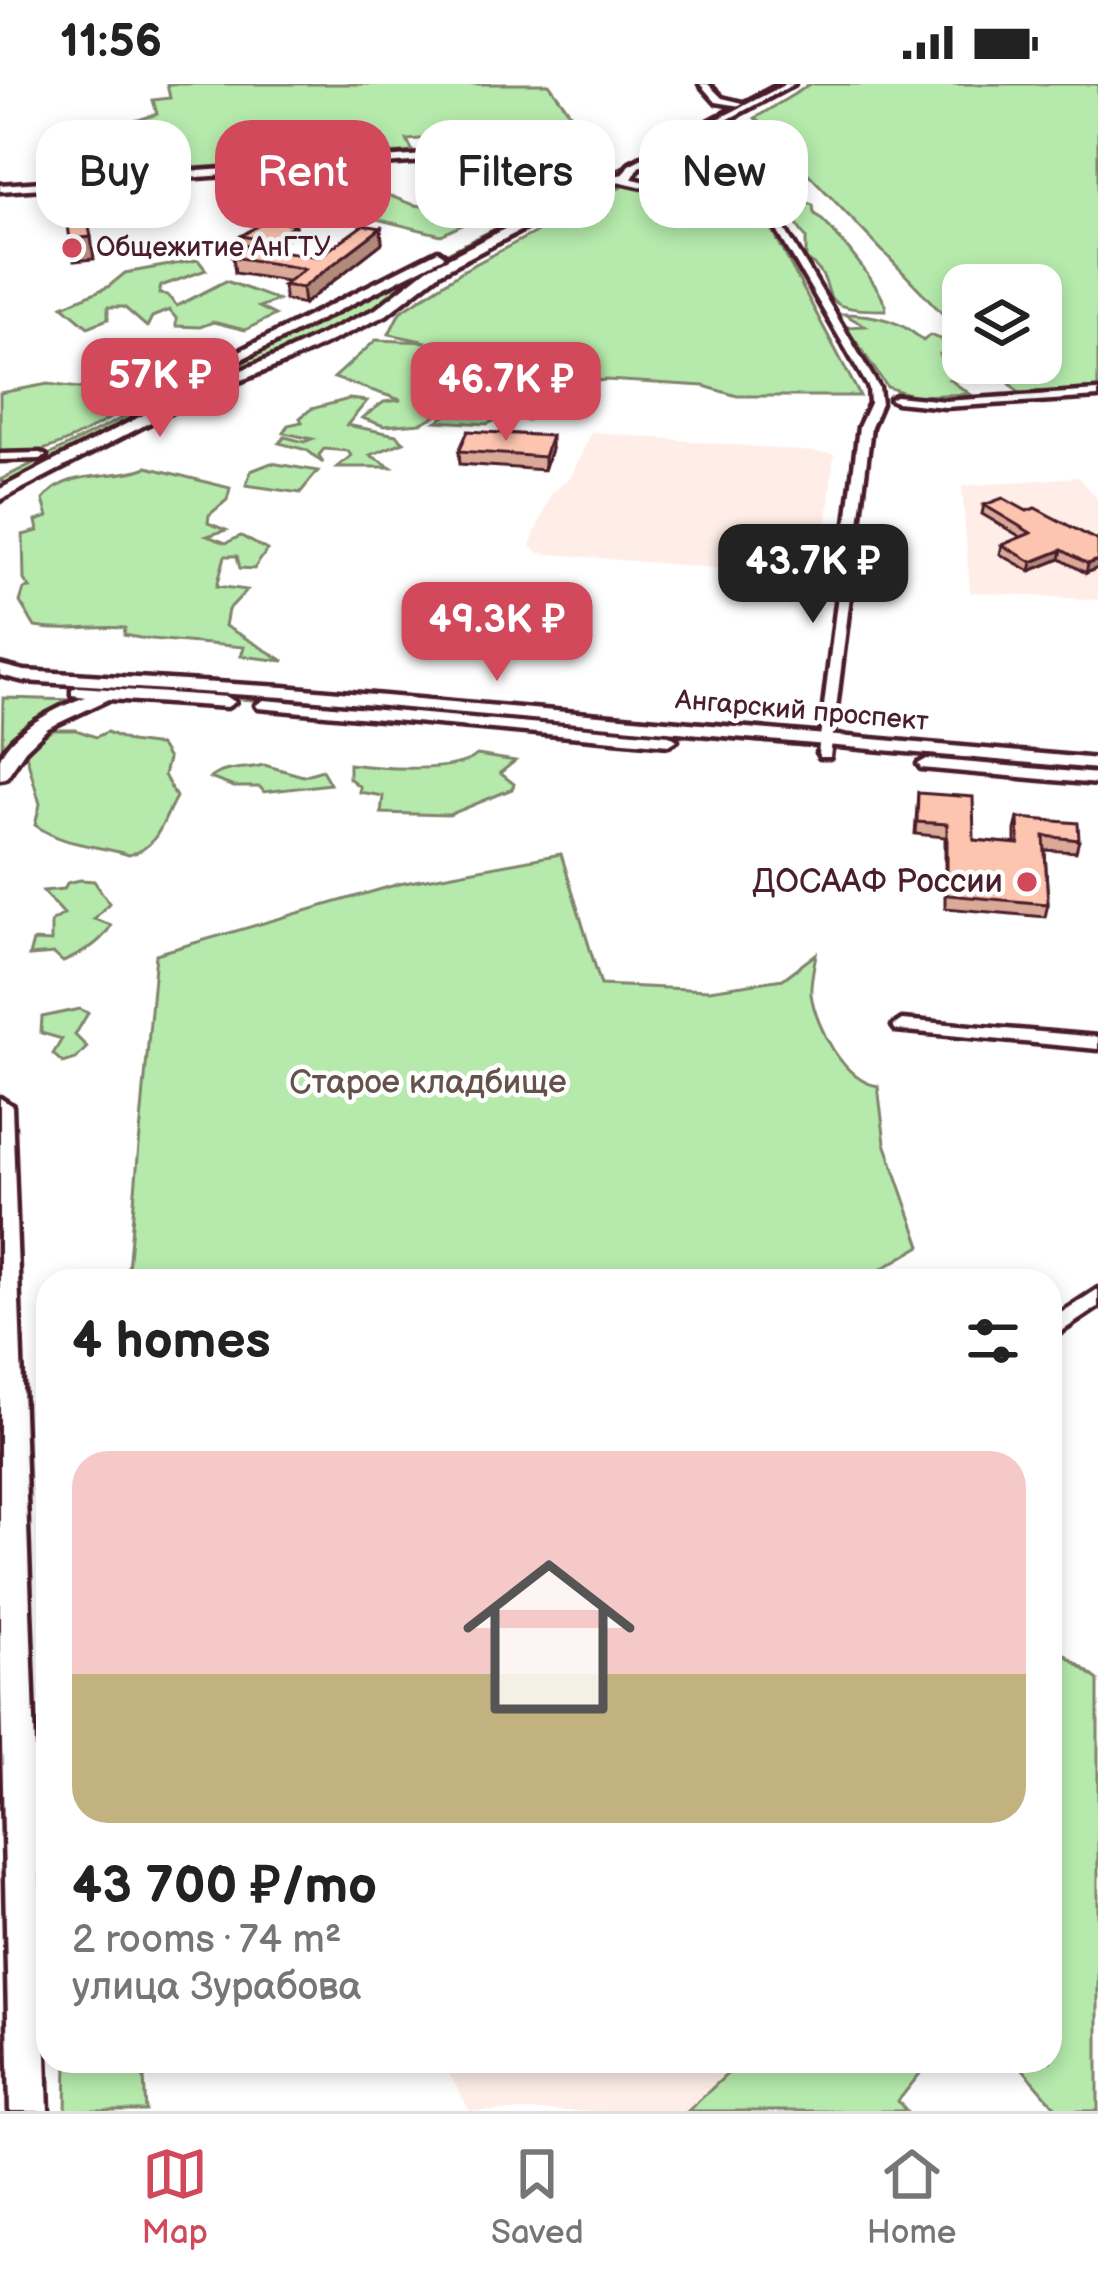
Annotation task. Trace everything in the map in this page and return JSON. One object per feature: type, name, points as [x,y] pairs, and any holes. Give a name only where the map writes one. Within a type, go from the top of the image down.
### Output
[{"type":"main road","points":[[615,171],[633,166],[772,84]]},
{"type":"main road","points":[[741,104],[789,84]]},
{"type":"main road","points":[[0,475],[499,228]]},
{"type":"main road","points":[[0,495],[192,395],[381,312],[436,269],[510,228]]},
{"type":"main road","points":[[0,1106],[6,1564],[34,1815],[29,2111]]},
{"type":"street","points":[[704,84],[719,100],[741,104]]},
{"type":"street","points":[[0,188],[415,159]]},
{"type":"street","points":[[615,173],[771,213],[875,398],[895,404],[945,404],[1098,394]]},
{"type":"street","points":[[825,747],[865,427],[875,398]]},
{"type":"street","points":[[865,427],[895,404]]},
{"type":"street","points":[[0,457],[40,456]]},
{"type":"street","name":"Ангарский проспект","points":[[0,670],[160,690],[825,747],[1098,764]]},
{"type":"street","name":"Ангарский проспект","points":[[0,687],[124,694],[160,690]]},
{"type":"street","points":[[0,774],[15,749],[39,726],[79,705],[124,694]]},
{"type":"street","name":"Ангарский проспект","points":[[825,747],[1098,779]]},
{"type":"street","points":[[902,1026],[1098,1042]]},
{"type":"street","points":[[1062,1322],[1098,1297]]},
{"type":"shaded area","points":[[591,432],[834,454],[821,577],[539,553],[530,545],[551,494],[571,477]]},
{"type":"shaded area","points":[[1079,477],[1098,500],[1098,600],[970,592],[962,486]]},
{"type":"shaded area","points":[[449,2073],[765,2073],[718,2111],[470,2111]]},
{"type":"green space","points":[[167,84],[549,84],[571,114],[558,120],[415,120],[415,139],[407,140],[413,152],[391,154],[391,120],[215,120],[215,166],[191,168],[191,120],[138,120],[157,114],[153,100],[170,98]]},
{"type":"green space","points":[[811,84],[1098,84],[1098,388],[1019,393],[1010,384],[1062,384],[1062,264],[942,264],[942,313],[808,173],[808,120],[755,118]]},
{"type":"green space","points":[[627,184],[639,187],[639,228],[771,228],[860,396],[737,396],[704,386],[606,380],[535,388],[554,394],[528,420],[437,421],[478,398],[513,395],[500,390],[535,372],[571,364],[553,360],[421,423],[384,426],[362,418],[384,402],[401,400],[334,378],[376,340],[427,342],[389,334],[400,312],[464,270],[544,228],[615,228],[615,190]]},
{"type":"green space","points":[[391,197],[415,204],[415,228],[456,228],[441,235],[391,223]]},
{"type":"green space","points":[[808,203],[868,275],[886,310],[834,302],[818,269],[806,259],[806,238],[799,228],[808,228]]},
{"type":"green space","points":[[496,228],[510,228],[432,269],[382,306],[299,348],[186,394],[9,484],[0,480]]},
{"type":"green space","points":[[198,260],[206,270],[161,286],[159,294],[167,295],[177,306],[226,281],[278,300],[259,307],[275,315],[245,330],[213,322],[176,326],[169,310],[152,317],[147,327],[124,307],[108,307],[108,319],[88,327],[63,306],[108,287],[125,273]]},
{"type":"green space","points":[[844,314],[886,320],[923,341],[930,335],[942,340],[942,384],[956,384],[970,394],[914,396],[887,387],[846,327],[865,326]]},
{"type":"green space","points":[[48,384],[148,397],[57,445],[18,454],[0,451],[0,393]]},
{"type":"green space","points":[[349,399],[367,401],[347,425],[396,435],[404,442],[370,455],[391,467],[337,467],[351,456],[348,451],[324,449],[319,455],[323,463],[307,450],[279,443],[285,437],[312,439],[284,433],[288,425],[302,422],[300,418],[311,409]]},
{"type":"green space","points":[[271,463],[318,471],[300,493],[246,485],[251,471]]},
{"type":"green space","points":[[147,467],[230,488],[227,500],[209,515],[208,523],[226,530],[207,536],[226,543],[241,536],[267,550],[254,569],[240,568],[237,556],[225,556],[217,586],[247,590],[228,610],[225,626],[284,661],[241,656],[244,647],[124,635],[125,628],[35,627],[20,602],[24,589],[30,588],[24,580],[23,535],[38,531],[36,521],[48,517],[43,500],[65,483]]},
{"type":"green space","points":[[170,687],[802,743],[803,746],[166,693]]},
{"type":"green space","points":[[3,698],[77,700],[39,718],[2,752]]},
{"type":"green space","points":[[53,730],[76,730],[96,737],[107,732],[130,742],[160,746],[168,759],[164,775],[176,797],[147,846],[129,855],[69,841],[35,825],[40,804],[26,754],[36,740]]},
{"type":"green space","points":[[477,755],[515,761],[500,773],[514,784],[512,789],[449,815],[381,813],[383,796],[359,792],[360,787],[349,778],[349,764],[435,767]]},
{"type":"green space","points":[[264,765],[303,776],[322,770],[330,784],[264,792],[260,787],[234,787],[210,778]]},
{"type":"green space","name":"Старое кладбище","points":[[561,854],[601,985],[709,990],[783,979],[816,954],[811,994],[819,1022],[843,1063],[878,1086],[885,1143],[921,1246],[882,1269],[128,1269],[156,954],[399,884]]},
{"type":"green space","points":[[94,881],[109,903],[94,919],[111,925],[107,931],[91,947],[63,962],[54,954],[29,956],[33,941],[51,942],[51,922],[64,914],[43,891],[64,889],[67,883]]},
{"type":"green space","points":[[80,1009],[88,1013],[75,1035],[87,1047],[76,1059],[63,1063],[53,1054],[62,1039],[41,1033],[42,1017]]},
{"type":"green space","points":[[1062,1652],[1098,1680],[1098,2111],[1059,2111],[1026,2073],[1062,2073]]},
{"type":"green space","points":[[67,2073],[144,2073],[146,2111],[66,2111]]},
{"type":"green space","points":[[728,2073],[920,2073],[898,2101],[906,2111],[688,2111]]},
{"type":"building","points":[[68,228],[89,228],[91,237],[70,239]]},
{"type":"building","points":[[254,228],[289,228],[269,241],[241,236]]},
{"type":"building","points":[[359,228],[381,228],[302,288],[283,285],[305,269],[233,257],[249,246],[319,257]]},
{"type":"building","points":[[468,431],[551,436],[544,457],[459,451]]},
{"type":"building","points":[[1003,498],[1027,511],[1035,508],[1098,541],[1098,560],[1088,564],[1062,550],[1032,562],[1002,545],[1031,533],[984,505]]},
{"type":"building","points":[[918,793],[973,797],[974,840],[1019,844],[1018,818],[1078,823],[1079,840],[1044,836],[1048,904],[947,895],[947,824],[917,822]]},
{"type":"tram line","points":[[0,487],[783,84]]},
{"type":"place","name":"Общежитие АнГТУ","points":[[72,248]]},
{"type":"place","name":"ДОСААФ России","points":[[1027,882]]}]
